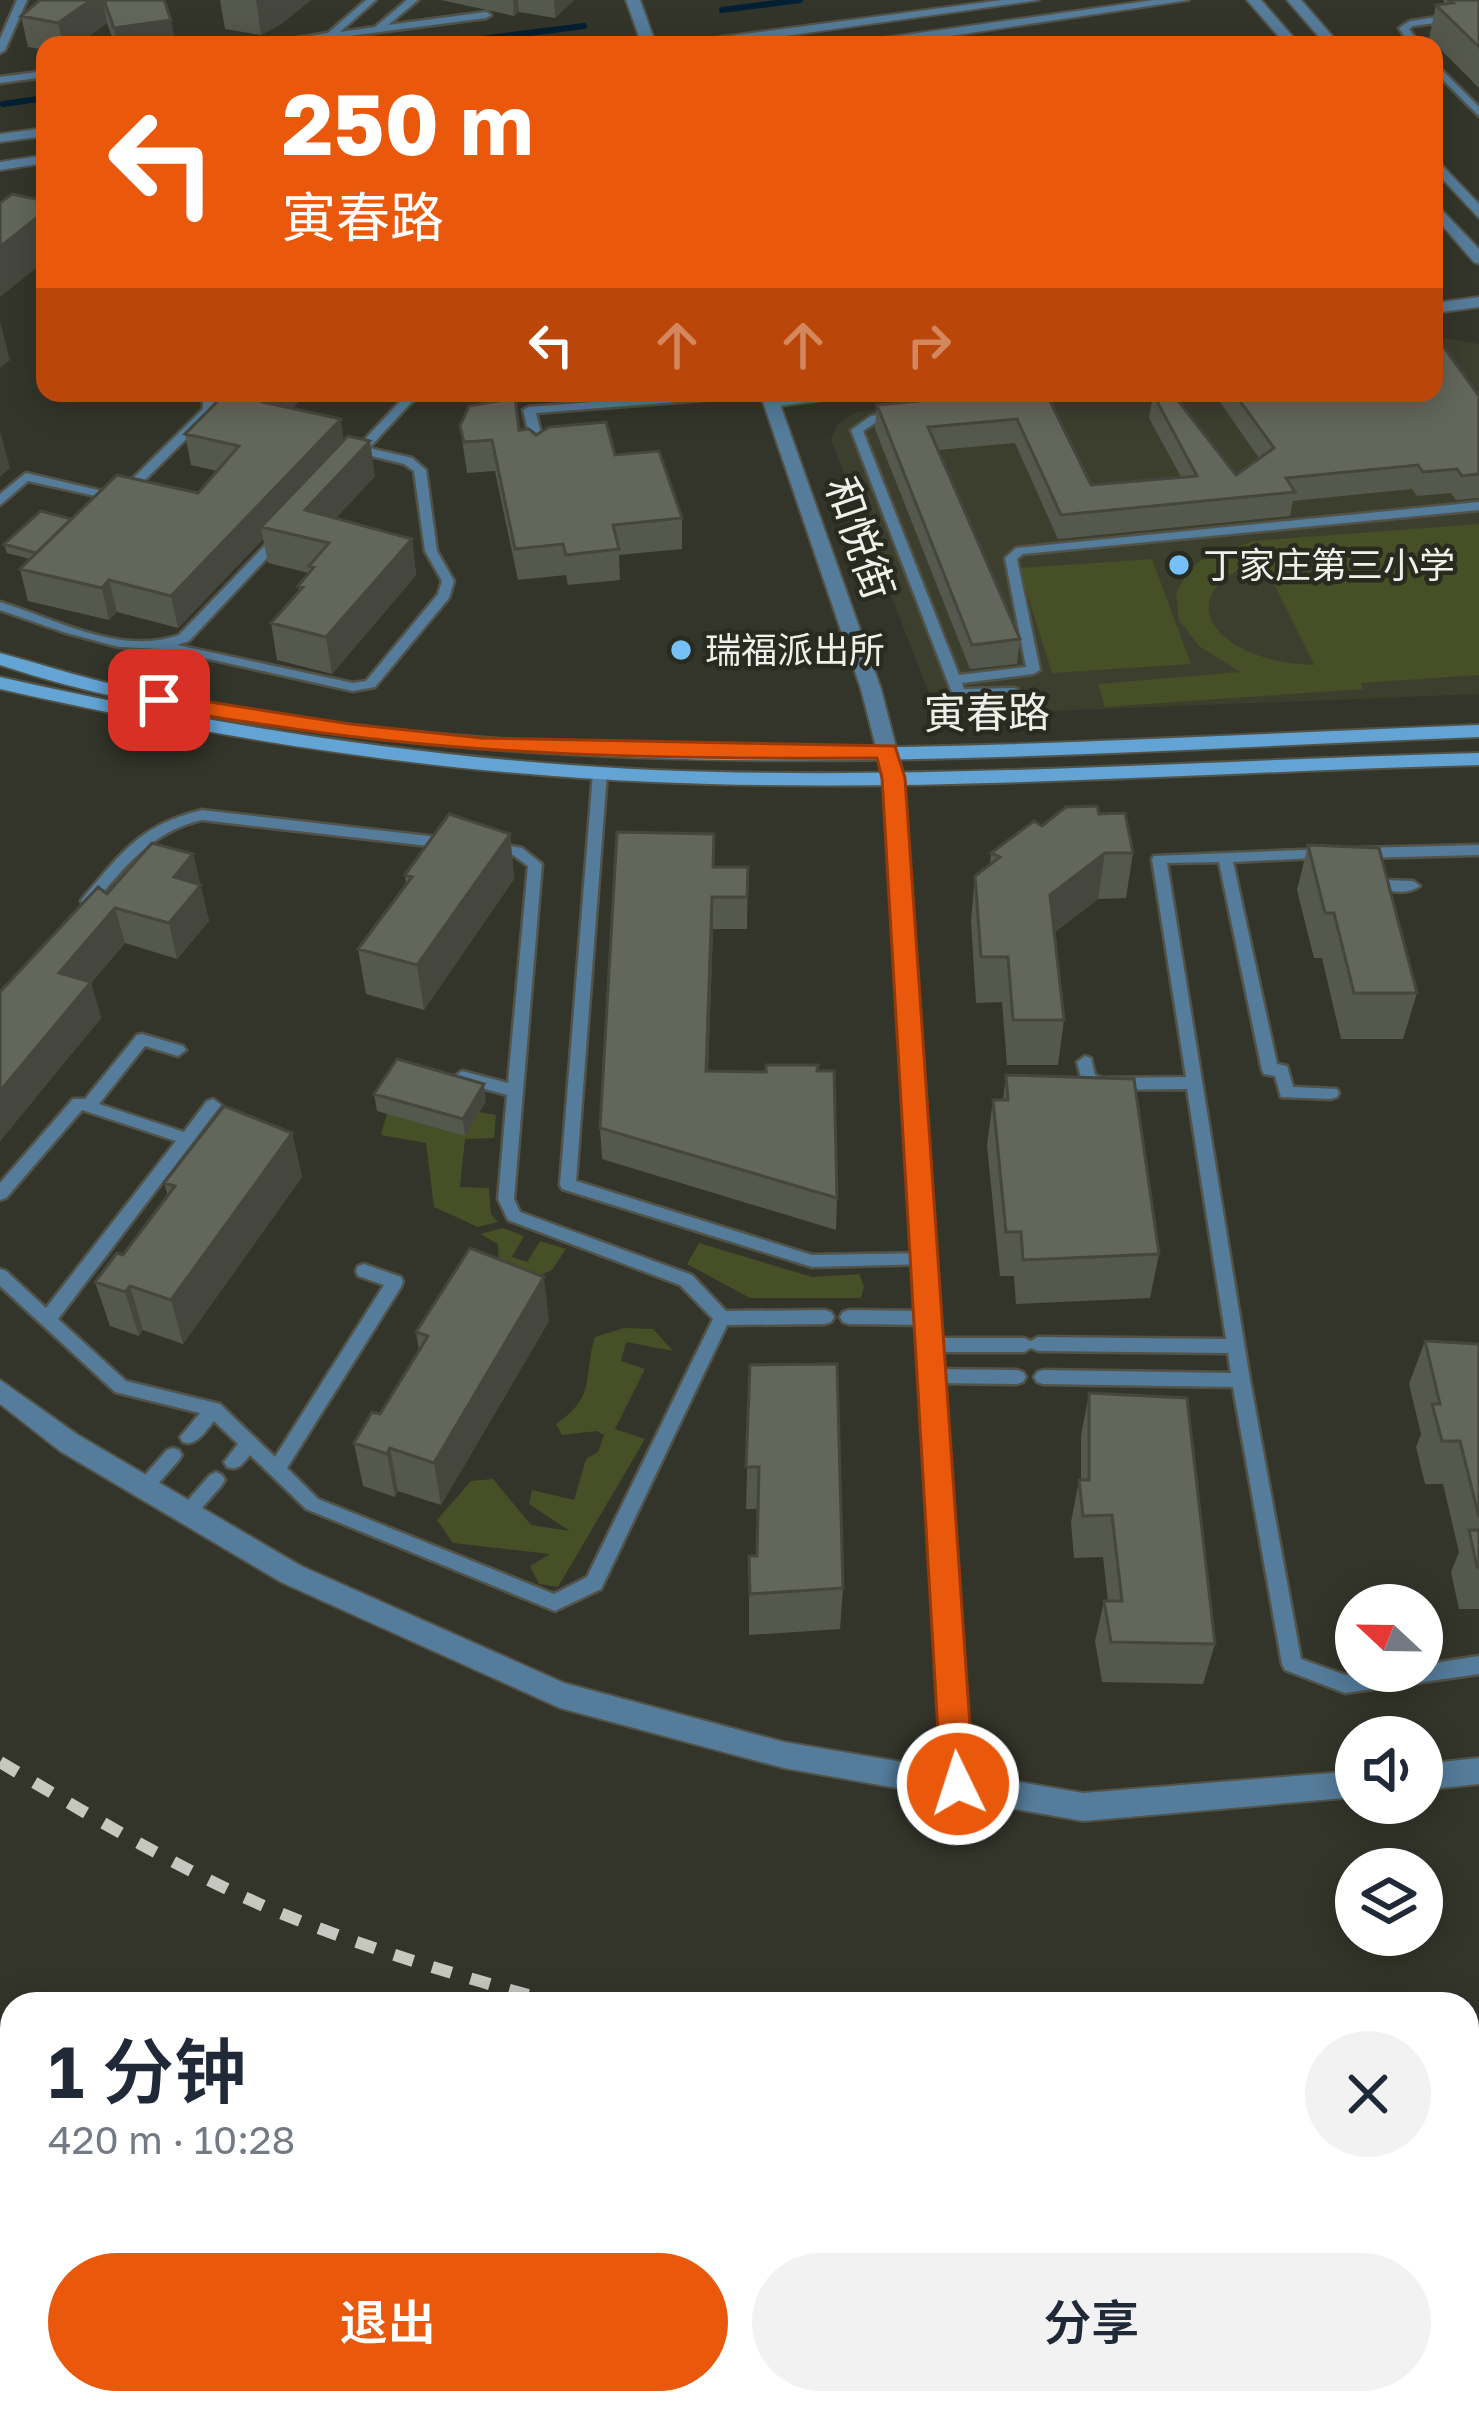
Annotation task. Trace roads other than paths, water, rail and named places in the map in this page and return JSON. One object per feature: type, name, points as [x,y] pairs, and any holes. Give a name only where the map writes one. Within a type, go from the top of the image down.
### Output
[{"type":"main road","name":"寅春路","points":[[0,659],[122,694],[211,710],[482,745],[664,752],[1009,751],[1479,731]]},
{"type":"main road","name":"寅春路","points":[[0,683],[109,710],[337,750],[600,773],[894,778],[1479,759]]},
{"type":"street","points":[[633,0],[646,36]]},
{"type":"street","points":[[759,36],[1032,0]]},
{"type":"street","points":[[926,36],[1182,0]]},
{"type":"street","points":[[1254,0],[1285,36]]},
{"type":"street","points":[[1294,0],[1325,36]]},
{"type":"street","points":[[0,138],[36,133]]},
{"type":"street","points":[[0,166],[36,161]]},
{"type":"street","points":[[1443,171],[1479,213]]},
{"type":"street","points":[[1443,217],[1479,259]]},
{"type":"street","points":[[1443,307],[1479,302]]},
{"type":"street","name":"和悦街","points":[[766,402],[871,689],[894,778],[958,1784]]},
{"type":"street","points":[[0,1390],[69,1443],[291,1574],[560,1695],[784,1755],[1083,1807],[1335,1786]]},
{"type":"street","points":[[1443,1775],[1479,1771]]},
{"type":"lane","points":[[0,50],[22,0]]},
{"type":"lane","points":[[330,36],[370,0]]},
{"type":"lane","points":[[379,29],[413,0]]},
{"type":"lane","points":[[1407,36],[1410,24],[1479,14]]},
{"type":"lane","points":[[330,36],[486,15]]},
{"type":"lane","points":[[0,80],[36,75]]},
{"type":"lane","points":[[1443,75],[1479,113]]},
{"type":"lane","points":[[103,514],[209,410],[209,402]]},
{"type":"lane","points":[[344,467],[405,402]]},
{"type":"lane","points":[[541,458],[530,410],[664,402]]},
{"type":"lane","points":[[915,412],[875,418],[856,430],[959,693],[1013,692]]},
{"type":"lane","points":[[4,607],[119,644],[168,647],[353,687],[370,683],[444,595],[448,581],[431,551],[420,470],[408,460],[360,450]]},
{"type":"lane","points":[[0,501],[26,477],[119,499]]},
{"type":"lane","points":[[954,680],[1033,670],[1011,558],[1020,551],[1479,506]]},
{"type":"lane","points":[[168,647],[184,638],[296,519]]},
{"type":"lane","points":[[4,607],[24,592]]},
{"type":"lane","points":[[600,773],[568,1185],[812,1261],[924,1259]]},
{"type":"lane","points":[[78,914],[140,842],[169,820],[202,815],[461,844]]},
{"type":"lane","points":[[481,846],[517,851],[535,864],[506,1198],[514,1216],[686,1280],[722,1318],[825,1317]]},
{"type":"lane","points":[[1479,850],[1160,860],[1241,1380],[1292,1664],[1346,1684],[1479,1665]]},
{"type":"lane","points":[[1352,854],[1357,867],[1381,885],[1413,886]]},
{"type":"lane","points":[[1225,858],[1270,1070],[1281,1070],[1287,1093],[1331,1093]]},
{"type":"lane","points":[[88,1106],[142,1039],[178,1050]]},
{"type":"lane","points":[[1085,1062],[1088,1078],[1101,1084],[1195,1083]]},
{"type":"lane","points":[[462,1077],[515,1091]]},
{"type":"lane","points":[[0,1194],[79,1103],[187,1139]]},
{"type":"lane","points":[[47,1320],[213,1105]]},
{"type":"lane","points":[[277,1469],[394,1282],[364,1271]]},
{"type":"lane","points":[[0,1276],[121,1387],[214,1409],[312,1504],[555,1603],[594,1583],[722,1318]]},
{"type":"lane","points":[[849,1317],[928,1318]]},
{"type":"lane","points":[[930,1345],[1236,1346]]},
{"type":"lane","points":[[932,1376],[1018,1377]]},
{"type":"lane","points":[[1043,1377],[1241,1380]]},
{"type":"lane","points":[[189,1438],[214,1409]]},
{"type":"lane","points":[[233,1462],[250,1443]]},
{"type":"lane","points":[[144,1488],[173,1455]]},
{"type":"lane","points":[[187,1513],[216,1480]]},
{"type":"waterway","points":[[722,10],[800,0]]},
{"type":"waterway","points":[[505,36],[584,26]]},
{"type":"waterway","points":[[3,104],[36,99]]},
{"type":"railway","points":[[0,1762],[168,1859],[273,1910],[379,1950],[518,1992]]},
{"type":"place","name":"丁家庄第三小学","points":[[1179,565]]},
{"type":"place","name":"瑞福派出所","points":[[681,650]]}]
